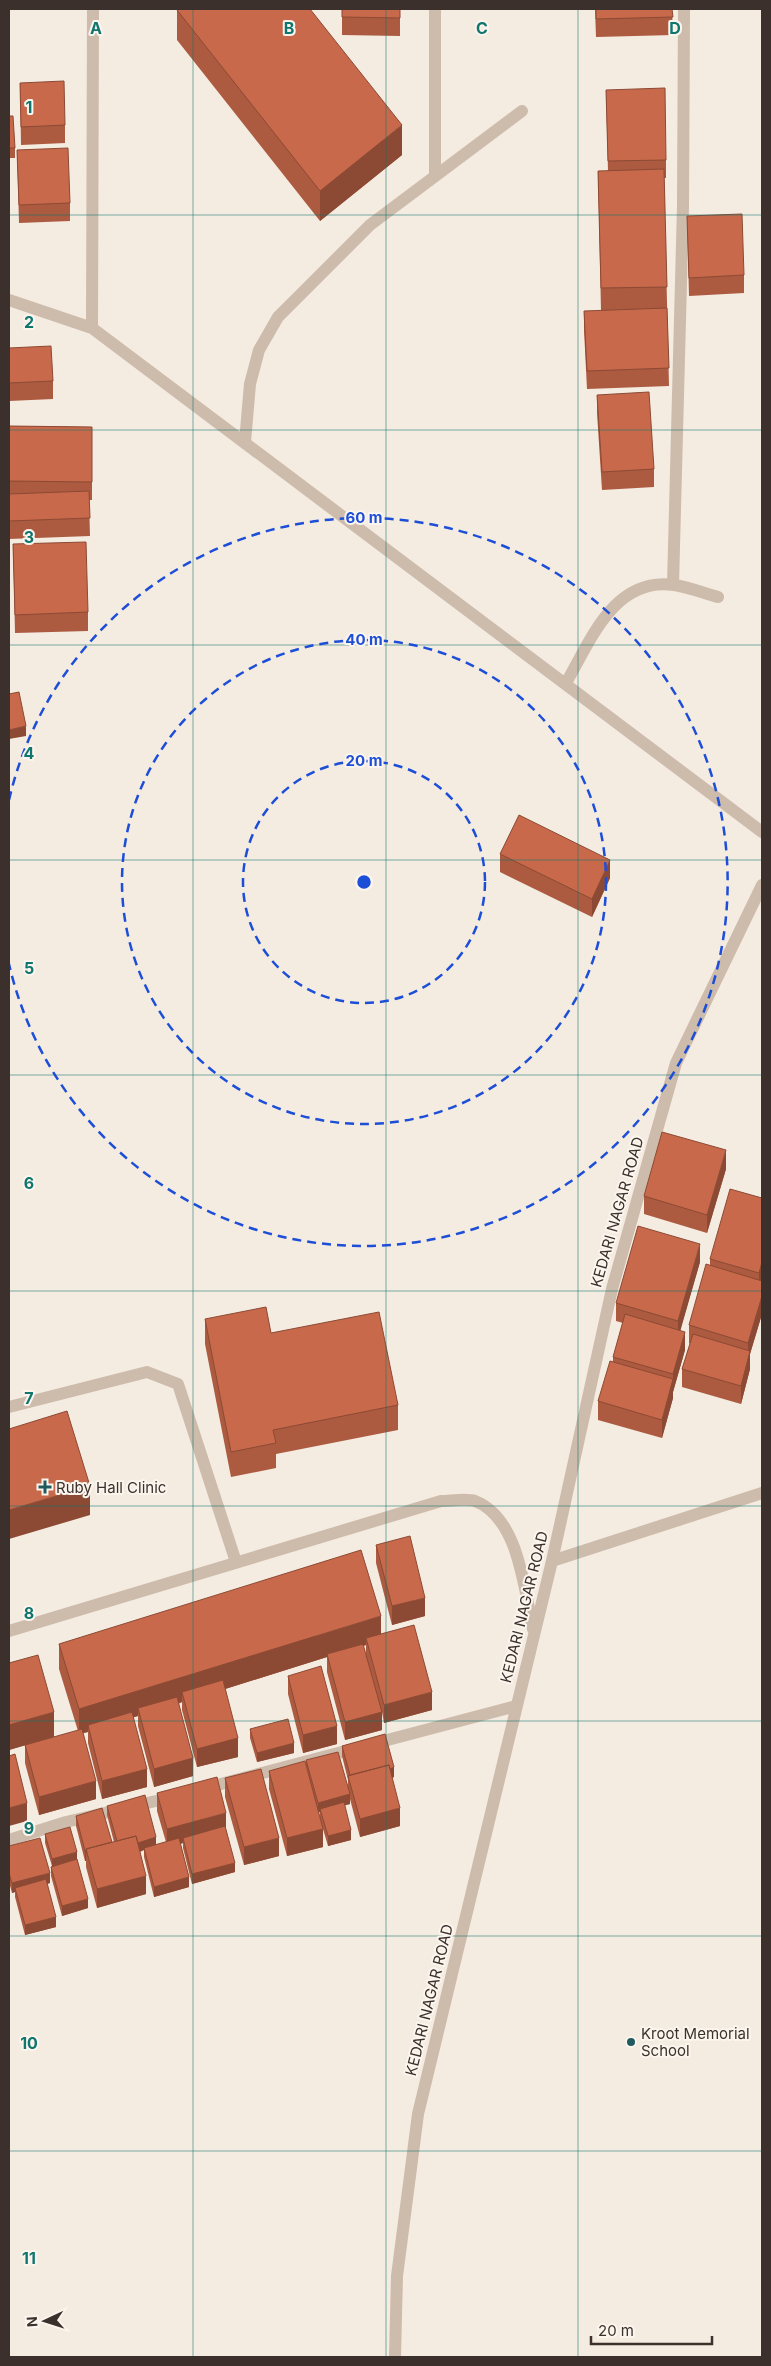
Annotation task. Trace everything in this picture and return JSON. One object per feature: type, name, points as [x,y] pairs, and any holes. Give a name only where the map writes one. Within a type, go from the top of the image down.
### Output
[{"type":"street","points":[[92,328],[94,9]]},
{"type":"street","points":[[435,9],[435,176]]},
{"type":"street","points":[[673,584],[682,206],[684,9]]},
{"type":"street","points":[[245,442],[250,384],[259,350],[278,317],[370,225],[522,110]]},
{"type":"street","points":[[9,300],[92,328],[762,832]]},
{"type":"street","points":[[566,683],[600,624],[618,600],[643,587],[673,584],[718,597]]},
{"type":"street","name":"KEDARI NAGAR ROAD","points":[[395,2357],[398,2276],[418,2114],[552,1561],[612,1289],[676,1063],[762,885]]},
{"type":"street","points":[[9,1406],[147,1372],[178,1384],[236,1562]]},
{"type":"street","points":[[552,1561],[762,1492]]},
{"type":"street","points":[[9,1631],[441,1501],[474,1501],[498,1517],[515,1547],[534,1631]]},
{"type":"street","points":[[9,1840],[66,1822],[186,1794],[516,1706]]},
{"type":"building","points":[[310,9],[402,125],[320,191],[177,10]]},
{"type":"building","points":[[342,9],[400,9],[400,18],[342,17]]},
{"type":"building","points":[[596,9],[672,9],[673,17],[596,19]]},
{"type":"building","points":[[64,81],[65,125],[21,127],[20,83]]},
{"type":"building","points":[[665,88],[666,160],[608,161],[606,90]]},
{"type":"building","points":[[9,116],[13,116],[15,148],[9,148]]},
{"type":"building","points":[[68,148],[70,203],[19,205],[17,150]]},
{"type":"building","points":[[664,169],[667,287],[601,288],[598,171]]},
{"type":"building","points":[[742,214],[744,275],[689,278],[687,216]]},
{"type":"building","points":[[667,308],[669,368],[587,371],[584,311]]},
{"type":"building","points":[[51,346],[53,381],[9,383],[9,348]]},
{"type":"building","points":[[649,392],[654,469],[602,472],[597,395]]},
{"type":"building","points":[[9,426],[92,427],[92,482],[9,481]]},
{"type":"building","points":[[89,491],[90,518],[9,521],[9,494]]},
{"type":"building","points":[[86,542],[88,612],[15,615],[13,544]]},
{"type":"building","points":[[19,692],[26,726],[9,730],[9,694]]},
{"type":"building","points":[[519,815],[610,860],[592,899],[500,854]]},
{"type":"building","points":[[662,1132],[726,1150],[707,1215],[644,1196]]},
{"type":"building","points":[[730,1189],[762,1198],[762,1262],[759,1273],[710,1259]]},
{"type":"building","points":[[638,1226],[700,1244],[678,1321],[616,1303]]},
{"type":"building","points":[[706,1264],[762,1281],[762,1296],[748,1343],[689,1325]]},
{"type":"building","points":[[266,1307],[271,1333],[379,1312],[398,1405],[273,1430],[276,1443],[231,1452],[205,1319]]},
{"type":"building","points":[[625,1314],[685,1332],[673,1374],[613,1357]]},
{"type":"building","points":[[693,1334],[750,1351],[741,1386],[682,1369]]},
{"type":"building","points":[[610,1361],[673,1379],[662,1420],[598,1401]]},
{"type":"building","points":[[67,1411],[90,1486],[9,1510],[9,1429]]},
{"type":"building","points":[[410,1536],[425,1598],[392,1606],[376,1545]]},
{"type":"building","points":[[361,1550],[381,1616],[79,1709],[59,1644]]},
{"type":"building","points":[[414,1625],[432,1692],[384,1705],[366,1638]]},
{"type":"building","points":[[363,1644],[382,1712],[345,1722],[327,1654]]},
{"type":"building","points":[[38,1655],[54,1712],[9,1725],[9,1663]]},
{"type":"building","points":[[321,1666],[337,1726],[303,1735],[288,1676]]},
{"type":"building","points":[[223,1680],[238,1738],[197,1749],[182,1692]]},
{"type":"building","points":[[177,1697],[193,1758],[154,1769],[138,1708]]},
{"type":"building","points":[[132,1712],[147,1769],[102,1781],[88,1725]]},
{"type":"building","points":[[288,1719],[294,1743],[257,1753],[250,1729]]},
{"type":"building","points":[[82,1729],[96,1781],[39,1797],[25,1745]]},
{"type":"building","points":[[385,1734],[394,1767],[390,1769],[389,1765],[350,1775],[342,1746]]},
{"type":"building","points":[[338,1752],[350,1794],[318,1803],[306,1760]]},
{"type":"building","points":[[15,1754],[27,1803],[9,1808],[9,1756]]},
{"type":"building","points":[[305,1761],[323,1829],[287,1838],[269,1771]]},
{"type":"building","points":[[389,1765],[400,1808],[360,1819],[348,1776]]},
{"type":"building","points":[[261,1769],[279,1838],[244,1847],[225,1778]]},
{"type":"building","points":[[217,1777],[226,1813],[167,1829],[157,1793]]},
{"type":"building","points":[[145,1795],[156,1837],[138,1843],[136,1836],[117,1841],[107,1806]]},
{"type":"building","points":[[344,1802],[351,1830],[328,1836],[320,1809]]},
{"type":"building","points":[[102,1808],[112,1842],[86,1849],[87,1851],[85,1851],[76,1816]]},
{"type":"building","points":[[225,1826],[235,1863],[192,1874],[183,1838]]},
{"type":"building","points":[[70,1827],[77,1852],[52,1859],[45,1834]]},
{"type":"building","points":[[136,1836],[146,1876],[97,1889],[86,1849]]},
{"type":"building","points":[[40,1838],[50,1873],[12,1883],[9,1873],[9,1846]]},
{"type":"building","points":[[179,1838],[189,1877],[154,1887],[144,1848]]},
{"type":"building","points":[[77,1859],[88,1899],[62,1906],[51,1867]]},
{"type":"building","points":[[46,1879],[56,1917],[25,1925],[15,1888]]},
{"type":"place","name":"Ruby Hall Clinic","points":[[45,1487]]},
{"type":"place","name":"Kroot Memorial School","points":[[631,2042]]}]
